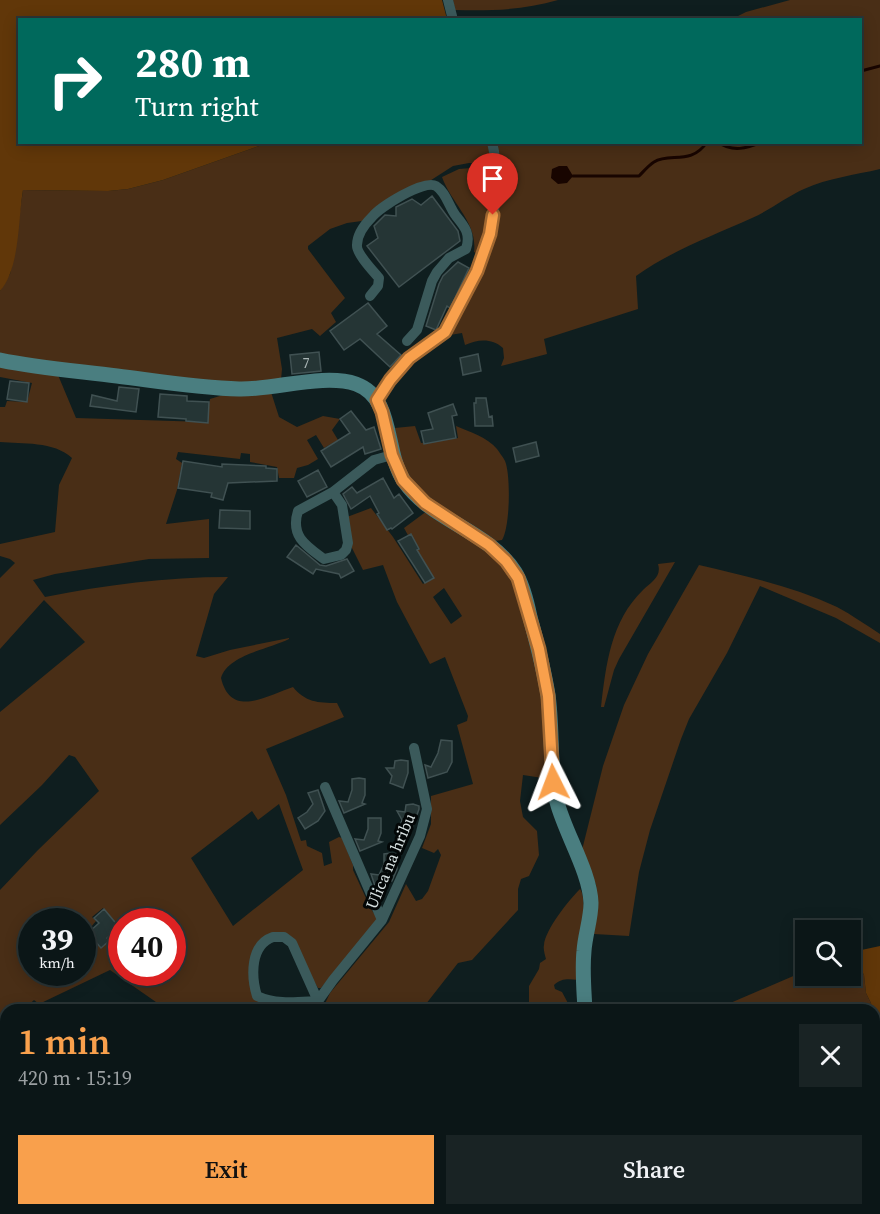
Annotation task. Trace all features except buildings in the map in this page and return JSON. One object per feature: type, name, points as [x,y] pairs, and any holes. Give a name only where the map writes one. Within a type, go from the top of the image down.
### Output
[{"type":"street","points":[[448,0],[452,18]]},
{"type":"street","points":[[377,400],[409,358],[445,332],[477,271],[490,234],[496,195],[492,144]]},
{"type":"street","points":[[370,296],[378,286],[380,278],[358,252],[357,245],[364,226],[373,215],[409,192],[429,184],[435,185],[441,190],[466,229],[468,241],[466,249],[449,258],[437,272],[417,330],[407,341]]},
{"type":"street","points":[[0,360],[214,388],[254,389],[324,381],[347,382],[368,390],[377,400],[382,412],[392,455],[403,480],[434,510],[489,545],[501,556],[513,569],[525,594],[548,696],[553,782],[557,803],[589,890],[591,902],[584,950],[585,1004]]},
{"type":"street","points":[[333,492],[344,511],[348,543],[341,555],[324,559],[310,549],[296,530],[295,521],[298,511],[333,492],[374,460],[392,455]]},
{"type":"street","name":"Ulica na hribu","points":[[319,1004],[333,980],[382,920],[420,836],[427,809],[414,748]]},
{"type":"street","points":[[325,787],[382,920]]},
{"type":"street","points":[[305,1004],[267,1001],[257,996],[253,982],[254,964],[257,951],[264,940],[284,937],[292,943],[318,1004]]},
{"type":"shaded area","points":[[0,0],[442,0],[447,18],[18,18],[18,144],[264,144],[163,180],[128,189],[108,191],[23,190],[15,257],[7,282],[0,291]]},
{"type":"shaded area","points":[[453,0],[558,0],[520,8],[455,10]]},
{"type":"shaded area","points":[[790,0],[880,0],[880,169],[813,185],[759,215],[663,259],[636,276],[638,309],[544,339],[547,354],[501,366],[504,358],[503,348],[499,345],[485,340],[465,345],[462,333],[450,335],[485,262],[495,229],[497,144],[862,144],[862,18],[734,18],[746,12]]},
{"type":"shaded area","points":[[264,144],[489,144],[491,164],[469,163],[453,166],[369,220],[347,223],[330,229],[308,246],[345,298],[331,313],[336,322],[320,336],[312,329],[277,338],[282,369],[281,380],[240,385],[0,356],[0,291],[10,274],[23,190],[108,191],[128,189],[163,180]]},
{"type":"shaded area","points":[[567,166],[573,176],[567,183],[558,184],[551,178],[552,169]]},
{"type":"shaded area","points":[[459,169],[489,171],[492,178],[492,200],[480,255],[474,252],[472,232],[468,222],[442,177]]},
{"type":"shaded area","points":[[0,365],[58,375],[76,418],[206,422],[210,399],[223,395],[271,392],[279,417],[297,427],[323,416],[340,419],[332,430],[338,440],[324,448],[316,435],[307,440],[318,459],[297,468],[294,478],[279,478],[277,467],[250,462],[250,454],[241,453],[240,459],[178,452],[176,459],[182,463],[177,490],[166,524],[209,519],[209,558],[149,559],[55,574],[33,580],[45,597],[136,582],[228,577],[214,594],[196,656],[204,658],[230,650],[289,639],[240,658],[232,664],[221,678],[226,691],[233,698],[251,701],[293,687],[302,696],[312,701],[337,703],[344,717],[266,749],[286,795],[301,841],[306,840],[307,846],[322,853],[324,866],[332,863],[329,842],[339,837],[342,838],[353,870],[378,919],[321,988],[318,988],[284,932],[271,933],[253,952],[261,1002],[266,1004],[159,1004],[133,986],[186,986],[186,908],[108,908],[108,914],[103,908],[96,914],[96,908],[18,908],[18,986],[77,986],[39,1004],[34,1000],[30,1004],[0,1004],[0,890],[99,791],[75,757],[69,755],[42,785],[0,825],[0,712],[85,642],[44,600],[0,649],[0,578],[15,563],[0,556],[0,544],[55,532],[59,485],[72,458],[47,446],[0,442],[0,407],[5,407],[7,401],[27,402],[32,383],[0,377]],"holes":[[[279,804],[303,870],[233,926],[191,858],[252,811],[258,820]]]},
{"type":"shaded area","points":[[415,426],[421,443],[458,438],[456,426],[483,438],[497,449],[505,461],[508,478],[507,525],[502,540],[495,541],[422,494],[401,465],[395,428]]},
{"type":"shaded area","points":[[371,508],[423,584],[431,577],[404,528],[427,511],[501,563],[515,586],[543,695],[549,779],[523,775],[520,801],[523,817],[537,831],[539,855],[529,876],[521,879],[518,889],[518,910],[472,960],[458,963],[426,1004],[325,1004],[330,993],[389,922],[406,884],[416,901],[422,899],[428,891],[441,855],[438,849],[434,853],[422,848],[431,824],[431,796],[473,784],[457,725],[467,721],[468,716],[445,657],[430,664],[397,602],[383,565],[363,570],[352,548],[347,517]],"holes":[[[444,588],[462,616],[451,624],[433,597]]]},
{"type":"shaded area","points":[[675,562],[619,659],[604,707],[601,707],[608,659],[624,615],[632,602],[657,576],[658,564]]},
{"type":"shaded area","points":[[699,565],[769,582],[820,600],[843,610],[880,634],[880,643],[836,618],[760,586],[727,653],[689,719],[681,739],[650,830],[639,872],[629,936],[594,934],[598,904],[596,885],[582,850],[603,766],[624,705],[648,654]]},
{"type":"shaded area","points":[[580,889],[583,895],[584,918],[578,980],[562,980],[554,985],[555,989],[562,992],[568,1004],[529,1004],[529,986],[540,963],[546,959],[544,948],[548,931]]},
{"type":"shaded area","points":[[96,940],[102,946],[108,941],[108,971],[96,977]]},
{"type":"shaded area","points":[[880,946],[880,1004],[871,1004],[866,993],[861,969],[861,950]]},
{"type":"shaded area","points":[[861,969],[866,993],[871,1004],[728,1004],[795,975],[795,986],[861,986]]},
{"type":"waterway","points":[[862,71],[880,66]]},
{"type":"waterway","points":[[573,176],[639,176],[648,166],[660,159],[694,154],[705,144]]},
{"type":"waterway","points":[[722,144],[735,148],[745,148],[756,144]]},
{"type":"route","points":[[493,215],[484,253],[452,321],[436,340],[409,358],[377,400],[392,455],[403,480],[434,510],[489,545],[506,561],[518,578],[525,594],[539,649],[548,696],[553,782]]}]
